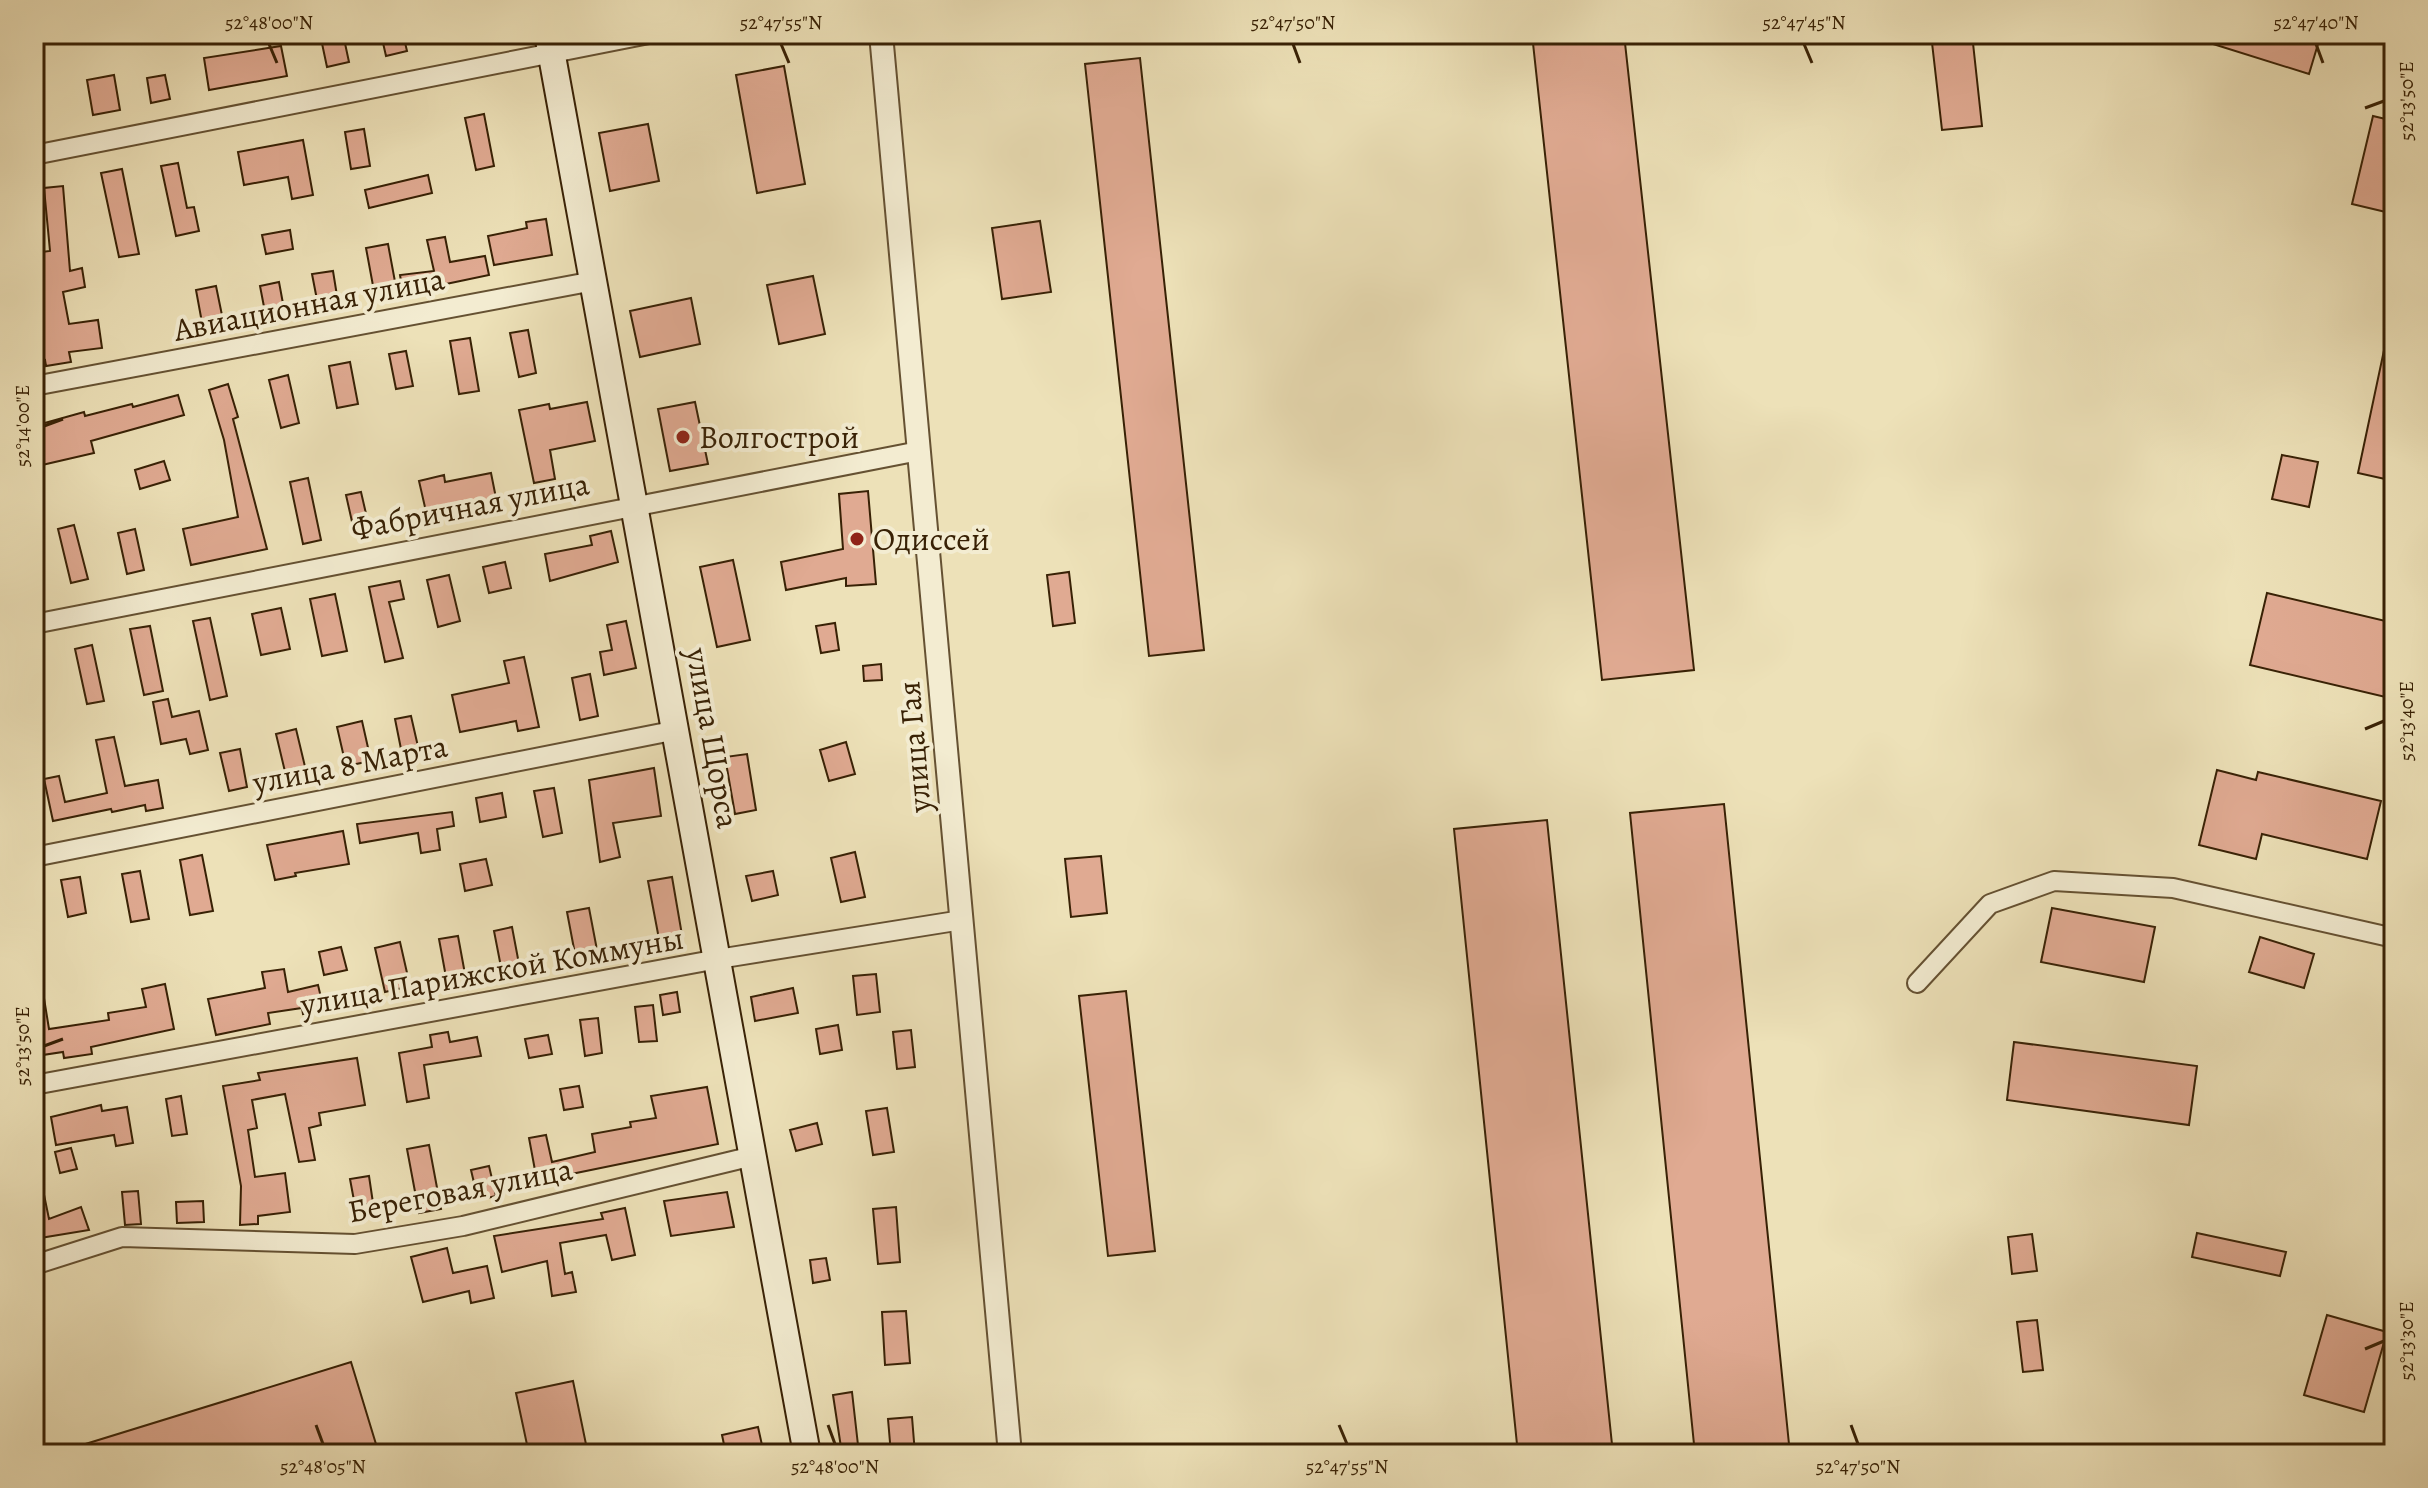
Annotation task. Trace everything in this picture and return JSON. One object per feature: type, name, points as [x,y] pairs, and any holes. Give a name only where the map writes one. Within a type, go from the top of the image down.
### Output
[{"type":"main road","name":"улица Щорса","points":[[550,44],[807,1454]]},
{"type":"street","points":[[34,155],[550,44],[649,34]]},
{"type":"street","name":"улица Гая","points":[[881,34],[1010,1454]]},
{"type":"street","name":"Авиационная улица","points":[[34,386],[594,281]]},
{"type":"street","name":"Фабричная улица","points":[[34,624],[919,451]]},
{"type":"street","name":"улица 8 Марта","points":[[34,857],[677,730]]},
{"type":"street","points":[[1917,983],[1990,904],[2054,881],[2173,888],[2394,938]]},
{"type":"street","name":"улица Парижской Коммуны","points":[[34,1085],[718,959],[962,920]]},
{"type":"street","name":"Береговая улица","points":[[34,1265],[122,1237],[355,1244],[463,1226],[753,1156]]},
{"type":"building","points":[[320,34],[343,34],[349,62],[327,67]]},
{"type":"building","points":[[381,34],[403,34],[407,51],[386,56]]},
{"type":"building","points":[[1532,34],[1624,34],[1694,670],[1602,680]]},
{"type":"building","points":[[1931,34],[1972,34],[1982,126],[1942,130]]},
{"type":"building","points":[[2195,34],[2321,34],[2309,74],[2194,38]]},
{"type":"building","points":[[281,46],[287,76],[209,90],[204,58]]},
{"type":"building","points":[[1140,58],[1204,650],[1149,656],[1085,64]]},
{"type":"building","points":[[784,66],[805,184],[757,193],[736,75]]},
{"type":"building","points":[[114,75],[120,110],[93,115],[87,80]]},
{"type":"building","points":[[165,75],[170,99],[151,103],[147,78]]},
{"type":"building","points":[[484,114],[494,166],[476,170],[465,118]]},
{"type":"building","points":[[2373,116],[2394,121],[2394,195],[2390,213],[2352,204]]},
{"type":"building","points":[[648,124],[659,181],[610,191],[599,133]]},
{"type":"building","points":[[364,129],[370,166],[351,169],[345,132]]},
{"type":"building","points":[[303,140],[313,195],[292,199],[288,177],[244,185],[238,152]]},
{"type":"building","points":[[178,163],[187,208],[194,207],[199,231],[176,236],[161,166]]},
{"type":"building","points":[[122,169],[139,254],[119,257],[101,173]]},
{"type":"building","points":[[428,175],[432,193],[369,208],[365,190]]},
{"type":"building","points":[[63,186],[70,271],[82,268],[85,287],[63,292],[69,324],[98,320],[102,348],[69,352],[71,362],[46,366],[45,360],[34,362],[34,253],[50,251],[44,188]]},
{"type":"building","points":[[546,219],[552,255],[494,265],[488,236],[527,228],[526,222]]},
{"type":"building","points":[[1040,221],[1051,292],[1002,299],[992,228]]},
{"type":"building","points":[[290,230],[293,249],[266,254],[262,235]]},
{"type":"building","points":[[445,237],[450,262],[485,256],[489,275],[403,293],[400,275],[434,271],[427,240]]},
{"type":"building","points":[[388,244],[396,287],[374,291],[366,248]]},
{"type":"building","points":[[333,271],[338,302],[318,305],[312,274]]},
{"type":"building","points":[[813,276],[825,334],[779,344],[767,285]]},
{"type":"building","points":[[279,282],[284,309],[265,312],[260,286]]},
{"type":"building","points":[[216,286],[224,325],[203,328],[196,290]]},
{"type":"building","points":[[691,298],[700,344],[640,357],[630,311]]},
{"type":"building","points":[[528,330],[536,373],[519,377],[510,333]]},
{"type":"building","points":[[2387,336],[2394,337],[2394,481],[2358,473]]},
{"type":"building","points":[[470,338],[479,391],[459,394],[450,341]]},
{"type":"building","points":[[406,351],[413,386],[396,389],[389,354]]},
{"type":"building","points":[[350,362],[358,404],[337,408],[329,366]]},
{"type":"building","points":[[288,375],[299,423],[281,428],[269,380]]},
{"type":"building","points":[[228,384],[238,417],[233,419],[267,549],[191,565],[183,529],[238,517],[224,440],[209,390]]},
{"type":"building","points":[[178,395],[184,415],[91,441],[94,453],[42,465],[34,426],[84,412],[85,416]]},
{"type":"building","points":[[587,402],[595,441],[550,450],[555,479],[534,483],[519,410],[549,404],[550,409]]},
{"type":"building","name":"Волгострой","points":[[695,402],[708,464],[670,471],[658,409]]},
{"type":"building","points":[[2282,455],[2318,462],[2309,507],[2272,499]]},
{"type":"building","points":[[164,461],[170,480],[140,489],[135,470]]},
{"type":"building","points":[[491,473],[497,503],[427,516],[419,481],[444,475],[445,482]]},
{"type":"building","points":[[308,478],[321,540],[303,544],[290,482]]},
{"type":"building","points":[[868,491],[876,584],[846,586],[846,578],[786,590],[781,562],[843,549],[839,494]]},
{"type":"building","points":[[361,492],[370,531],[355,535],[346,495]]},
{"type":"building","points":[[74,525],[88,579],[71,583],[58,529]]},
{"type":"building","points":[[135,529],[144,570],[127,574],[118,533]]},
{"type":"building","points":[[611,531],[618,562],[550,581],[545,554],[592,545],[590,536]]},
{"type":"building","points":[[733,560],[750,640],[717,647],[700,567]]},
{"type":"building","points":[[505,562],[511,588],[489,593],[483,567]]},
{"type":"building","points":[[1069,572],[1075,623],[1053,626],[1047,575]]},
{"type":"building","points":[[449,575],[460,621],[438,627],[427,580]]},
{"type":"building","points":[[400,581],[404,599],[389,602],[403,658],[385,662],[369,587]]},
{"type":"building","points":[[2267,593],[2394,623],[2394,699],[2250,665]]},
{"type":"building","points":[[335,594],[347,651],[322,656],[310,599]]},
{"type":"building","points":[[281,608],[290,649],[261,655],[252,614]]},
{"type":"building","points":[[210,618],[227,696],[210,700],[193,621]]},
{"type":"building","points":[[626,621],[636,668],[604,675],[600,652],[612,650],[607,625]]},
{"type":"building","points":[[835,623],[839,650],[821,653],[816,626]]},
{"type":"building","points":[[150,626],[163,691],[144,695],[130,629]]},
{"type":"building","points":[[92,645],[104,701],[87,704],[75,649]]},
{"type":"building","points":[[524,657],[539,727],[518,731],[516,721],[460,732],[452,695],[509,683],[504,661]]},
{"type":"building","points":[[881,664],[882,680],[864,681],[863,666]]},
{"type":"building","points":[[590,674],[598,716],[580,720],[572,678]]},
{"type":"building","points":[[168,699],[172,717],[199,711],[208,750],[190,754],[186,739],[161,744],[153,702]]},
{"type":"building","points":[[411,716],[419,751],[402,754],[395,719]]},
{"type":"building","points":[[362,721],[371,761],[346,766],[337,727]]},
{"type":"building","points":[[296,729],[307,775],[287,780],[276,734]]},
{"type":"building","points":[[114,737],[125,786],[158,780],[163,808],[146,811],[145,805],[112,812],[111,809],[53,821],[44,779],[59,776],[65,802],[107,793],[96,740]]},
{"type":"building","points":[[846,742],[855,774],[829,781],[820,750]]},
{"type":"building","points":[[240,749],[247,787],[229,791],[220,753]]},
{"type":"building","points":[[747,754],[756,810],[735,814],[725,757]]},
{"type":"building","points":[[654,768],[661,816],[613,823],[620,857],[600,862],[589,780]]},
{"type":"building","points":[[2217,770],[2256,780],[2258,772],[2381,801],[2367,859],[2262,834],[2256,859],[2199,845]]},
{"type":"building","points":[[554,788],[562,833],[543,837],[534,791]]},
{"type":"building","points":[[502,793],[506,817],[480,822],[476,798]]},
{"type":"building","points":[[1724,804],[1790,1454],[1695,1454],[1630,813]]},
{"type":"building","points":[[452,812],[454,826],[437,829],[440,850],[421,853],[418,833],[360,843],[357,824]]},
{"type":"building","points":[[1547,820],[1613,1454],[1518,1454],[1454,829]]},
{"type":"building","points":[[343,831],[349,864],[295,873],[296,876],[275,880],[267,845]]},
{"type":"building","points":[[855,852],[865,897],[841,902],[831,858]]},
{"type":"building","points":[[202,855],[213,911],[190,915],[180,860]]},
{"type":"building","points":[[1101,856],[1107,913],[1071,917],[1065,859]]},
{"type":"building","points":[[486,859],[492,885],[465,891],[460,864]]},
{"type":"building","points":[[140,871],[149,919],[131,922],[122,874]]},
{"type":"building","points":[[773,871],[778,895],[752,901],[746,876]]},
{"type":"building","points":[[80,877],[86,913],[68,917],[61,880]]},
{"type":"building","points":[[672,877],[682,935],[659,939],[648,881]]},
{"type":"building","points":[[589,908],[597,950],[575,954],[567,912]]},
{"type":"building","points":[[2052,908],[2155,927],[2144,982],[2041,962]]},
{"type":"building","points":[[512,927],[519,964],[501,967],[494,931]]},
{"type":"building","points":[[458,936],[465,974],[446,977],[439,939]]},
{"type":"building","points":[[2260,937],[2314,954],[2304,988],[2249,972]]},
{"type":"building","points":[[400,942],[410,986],[385,992],[375,948]]},
{"type":"building","points":[[341,947],[347,970],[324,975],[319,952]]},
{"type":"building","points":[[284,969],[288,992],[318,985],[324,1010],[303,1014],[302,1008],[268,1013],[270,1024],[216,1035],[208,999],[265,988],[262,972]]},
{"type":"building","points":[[876,974],[880,1012],[857,1015],[853,976]]},
{"type":"building","points":[[165,984],[174,1029],[91,1047],[92,1054],[64,1058],[63,1052],[36,1056],[34,993],[43,992],[49,1029],[109,1020],[108,1013],[146,1007],[142,989]]},
{"type":"building","points":[[793,988],[798,1013],[755,1021],[751,997]]},
{"type":"building","points":[[1126,991],[1155,1251],[1108,1256],[1079,996]]},
{"type":"building","points":[[677,992],[680,1012],[663,1015],[660,995]]},
{"type":"building","points":[[653,1005],[657,1041],[639,1042],[635,1007]]},
{"type":"building","points":[[598,1018],[602,1053],[585,1056],[580,1020]]},
{"type":"building","points":[[838,1025],[842,1050],[820,1054],[816,1029]]},
{"type":"building","points":[[911,1030],[915,1067],[897,1069],[893,1032]]},
{"type":"building","points":[[448,1032],[450,1042],[477,1037],[481,1056],[424,1065],[429,1098],[407,1102],[399,1053],[432,1047],[430,1035]]},
{"type":"building","points":[[548,1035],[552,1054],[529,1058],[525,1039]]},
{"type":"building","points":[[2014,1042],[2197,1066],[2189,1125],[2007,1100]]},
{"type":"building","points":[[357,1058],[365,1105],[319,1113],[321,1125],[309,1128],[315,1160],[299,1162],[285,1094],[252,1100],[257,1128],[248,1130],[255,1177],[285,1173],[290,1212],[258,1216],[258,1224],[240,1225],[241,1186],[223,1086],[260,1080],[258,1073]]},
{"type":"building","points":[[579,1086],[583,1107],[564,1110],[560,1089]]},
{"type":"building","points":[[707,1087],[718,1144],[537,1181],[529,1138],[546,1135],[552,1162],[595,1152],[592,1134],[631,1127],[630,1122],[656,1118],[651,1096]]},
{"type":"building","points":[[181,1096],[187,1134],[172,1136],[166,1099]]},
{"type":"building","points":[[101,1105],[102,1111],[127,1107],[133,1143],[116,1146],[114,1135],[56,1145],[51,1117]]},
{"type":"building","points":[[887,1108],[894,1152],[873,1155],[866,1111]]},
{"type":"building","points":[[817,1123],[822,1144],[796,1151],[790,1130]]},
{"type":"building","points":[[429,1145],[441,1209],[419,1213],[407,1149]]},
{"type":"building","points":[[71,1148],[77,1169],[60,1173],[55,1152]]},
{"type":"building","points":[[489,1166],[496,1196],[478,1200],[471,1170]]},
{"type":"building","points":[[369,1176],[373,1203],[355,1206],[350,1179]]},
{"type":"building","points":[[42,1185],[49,1219],[81,1207],[89,1230],[34,1239],[34,1186]]},
{"type":"building","points":[[138,1191],[141,1224],[125,1225],[122,1192]]},
{"type":"building","points":[[727,1192],[734,1227],[671,1236],[664,1201]]},
{"type":"building","points":[[203,1201],[204,1222],[177,1223],[176,1202]]},
{"type":"building","points":[[896,1207],[900,1262],[878,1264],[873,1209]]},
{"type":"building","points":[[625,1208],[635,1255],[612,1260],[606,1235],[560,1243],[565,1274],[572,1272],[576,1292],[552,1296],[547,1261],[502,1272],[494,1236],[603,1219],[601,1213]]},
{"type":"building","points":[[2197,1233],[2286,1252],[2280,1276],[2192,1257]]},
{"type":"building","points":[[2032,1234],[2037,1271],[2012,1274],[2008,1237]]},
{"type":"building","points":[[447,1248],[453,1273],[487,1266],[494,1298],[471,1303],[469,1291],[423,1302],[411,1257]]},
{"type":"building","points":[[826,1258],[830,1280],[813,1283],[810,1260]]},
{"type":"building","points":[[906,1311],[910,1363],[885,1365],[882,1312]]},
{"type":"building","points":[[2327,1315],[2387,1332],[2364,1412],[2304,1395]]},
{"type":"building","points":[[2037,1320],[2043,1370],[2023,1372],[2017,1322]]},
{"type":"building","points":[[351,1362],[379,1454],[67,1454],[66,1450]]},
{"type":"building","points":[[573,1381],[588,1454],[529,1454],[516,1393]]},
{"type":"building","points":[[852,1392],[859,1454],[842,1454],[833,1395]]},
{"type":"building","points":[[912,1417],[915,1454],[891,1454],[888,1419]]},
{"type":"building","points":[[758,1427],[764,1454],[726,1454],[722,1435]]},
{"type":"place","name":"Волгострой","points":[[683,437]]},
{"type":"place","name":"Одиссей","points":[[857,539]]}]
